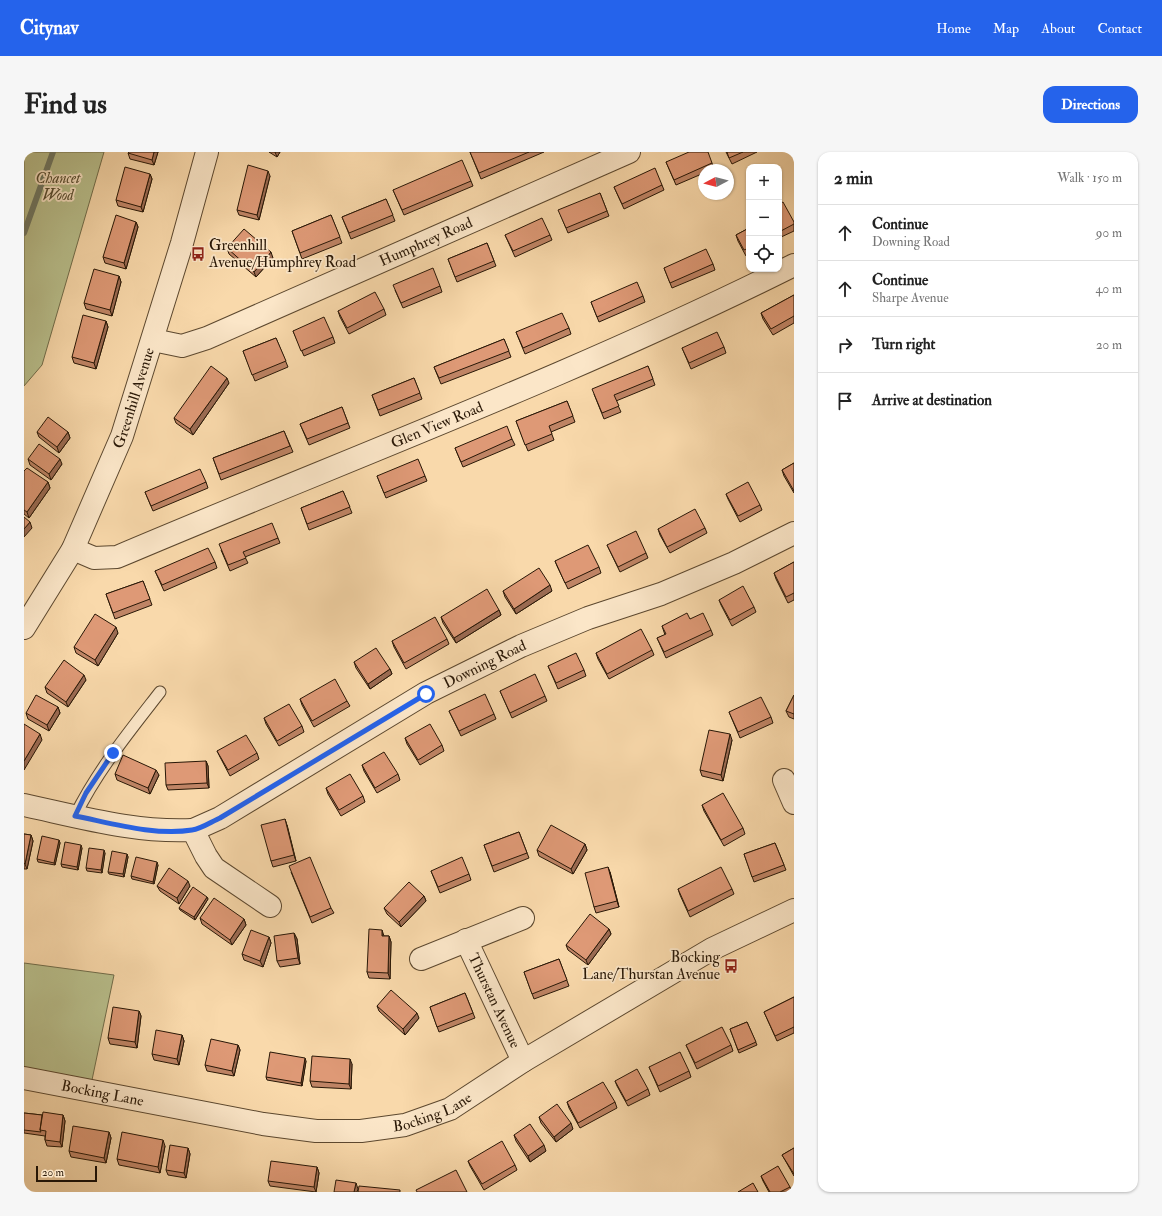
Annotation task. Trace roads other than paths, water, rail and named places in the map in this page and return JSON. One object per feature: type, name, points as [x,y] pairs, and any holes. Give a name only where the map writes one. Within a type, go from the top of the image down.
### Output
[{"type":"street","name":"Greenhill Avenue","points":[[24,628],[73,550],[122,436],[153,340],[207,152]]},
{"type":"street","name":"Humphrey Road","points":[[153,340],[182,346],[207,338],[629,152]]},
{"type":"street","name":"Glen View Road","points":[[73,550],[94,558],[118,557],[566,371],[718,303],[794,265]]},
{"type":"street","name":"Downing Road","points":[[193,830],[220,818],[426,694],[521,646],[588,618],[661,594],[734,563],[794,533]]},
{"type":"street","points":[[784,780],[794,803]]},
{"type":"street","points":[[24,805],[135,828],[168,831],[193,830],[214,868],[270,906]]},
{"type":"street","name":"Bocking Lane","points":[[24,1078],[262,1124],[316,1131],[360,1131],[405,1125],[450,1109],[523,1061],[712,949],[794,910]]},
{"type":"street","name":"Thurstan Avenue","points":[[421,959],[523,918]]},
{"type":"street","name":"Thurstan Avenue","points":[[466,940],[523,1061]]},
{"type":"lane","points":[[75,816],[86,793],[113,753],[160,692]]},
{"type":"waterway","points":[[24,233],[53,152]]},
{"type":"place","name":"Greenhill Avenue/Humphrey Road","points":[[198,254]]},
{"type":"place","name":"Bocking Lane/Thurstan Avenue","points":[[731,966]]},
{"type":"park label","name":"Chancet Wood","points":[[58,186]]}]
